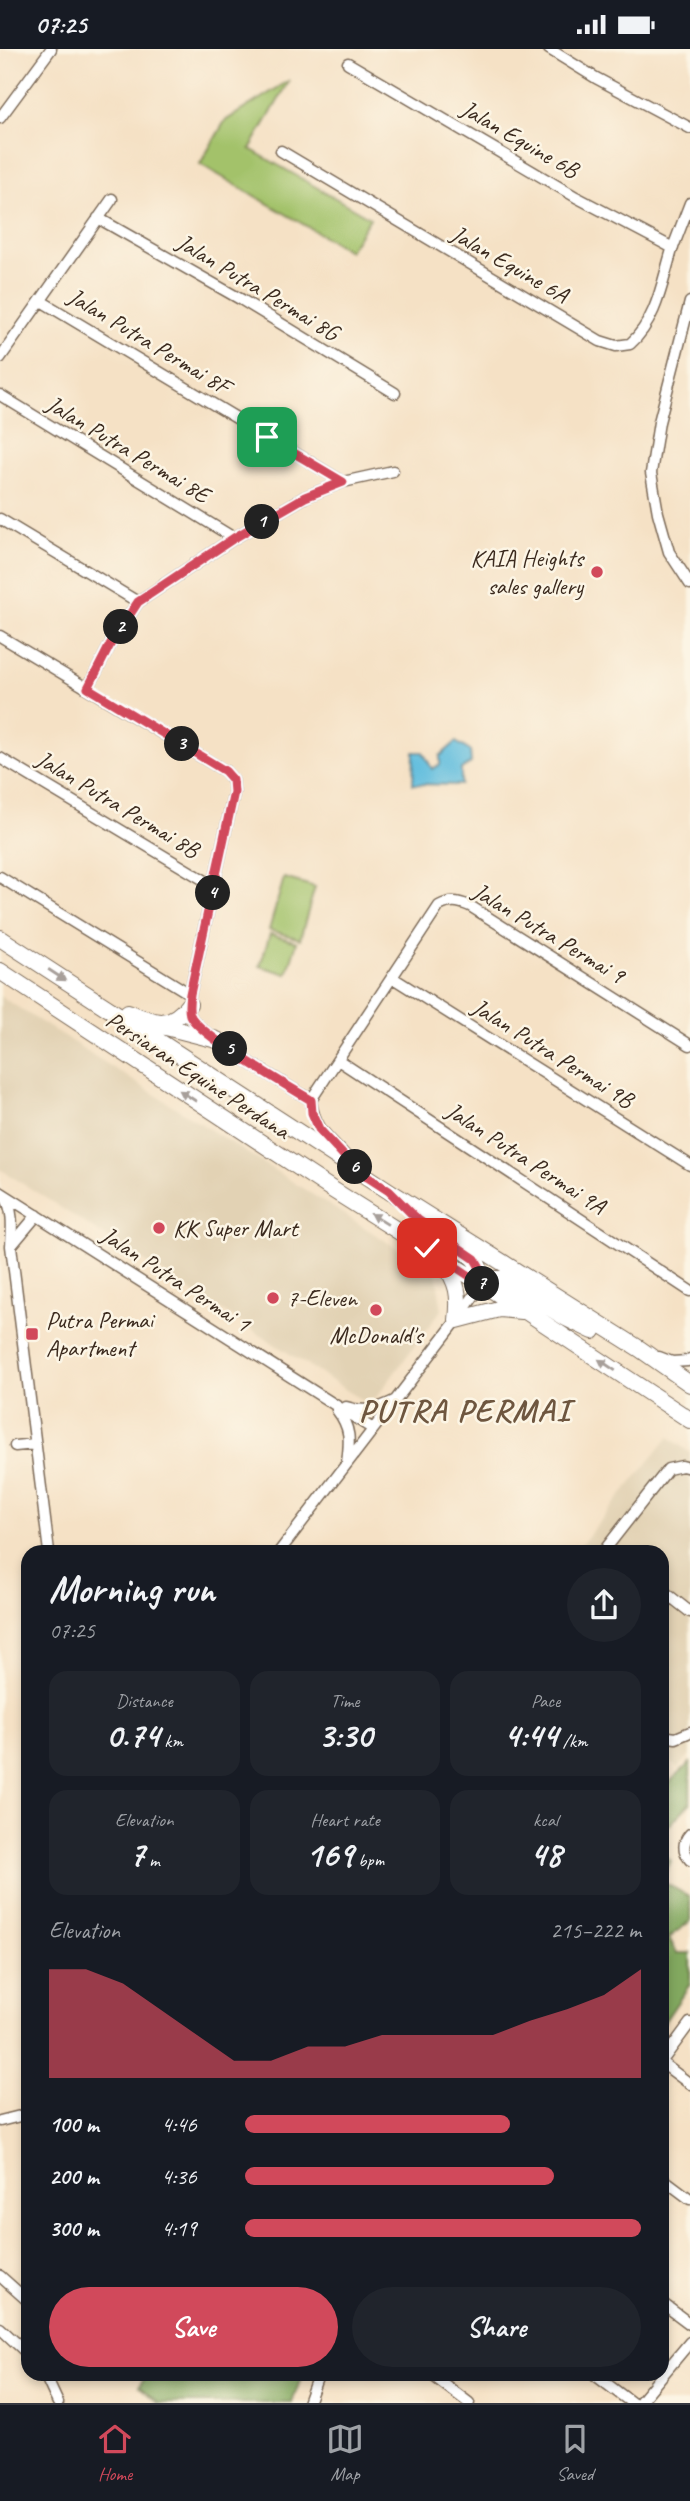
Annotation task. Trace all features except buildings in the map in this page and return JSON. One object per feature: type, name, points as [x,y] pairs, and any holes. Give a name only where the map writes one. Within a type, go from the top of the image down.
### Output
[{"type":"street","points":[[0,118],[51,49]]},
{"type":"street","points":[[549,49],[596,78],[690,128]]},
{"type":"street","name":"Jalan Equine 6B","points":[[348,63],[576,197],[673,248]]},
{"type":"street","name":"Jalan Equine 6A","points":[[281,151],[600,341],[616,346],[630,344],[646,326],[690,203]]},
{"type":"street","points":[[0,358],[111,199]]},
{"type":"street","name":"Jalan Putra Permai 8G","points":[[98,218],[242,300],[395,393]]},
{"type":"street","name":"Jalan Putra Permai 8F","points":[[41,301],[343,482]]},
{"type":"street","points":[[690,302],[659,422],[652,473],[658,513],[669,552],[690,584]]},
{"type":"street","name":"Jalan Putra Permai 8E","points":[[0,395],[234,538]]},
{"type":"street","points":[[88,688],[111,643],[138,602],[234,538],[305,497],[343,482],[393,471]]},
{"type":"street","points":[[0,519],[138,602]]},
{"type":"street","points":[[0,636],[225,771],[233,780],[234,792],[189,999],[181,1016],[167,1022],[153,1023]]},
{"type":"street","name":"Jalan Putra Permai 8B","points":[[0,758],[214,886]]},
{"type":"street","points":[[0,877],[189,999]]},
{"type":"street","name":"Jalan Putra Permai 9","points":[[311,1100],[439,906],[448,901],[470,906],[690,1045]]},
{"type":"street","name":"Persiaran Equine Perdana","points":[[0,938],[690,1384]]},
{"type":"street","name":"Persiaran Equine Perdana","points":[[0,971],[690,1420]]},
{"type":"street","points":[[0,978],[34,993]]},
{"type":"street","name":"Jalan Putra Permai 9B","points":[[393,978],[690,1165]]},
{"type":"street","points":[[84,993],[153,1023],[217,1040]]},
{"type":"street","points":[[189,999],[191,1016],[198,1026],[311,1100],[312,1113],[319,1129],[358,1171]]},
{"type":"street","name":"Jalan Putra Permai 9A","points":[[338,1060],[690,1291]]},
{"type":"street","points":[[389,1191],[418,1220],[475,1259],[482,1271],[482,1284]]},
{"type":"street","points":[[1,1192],[9,1203],[11,1215],[11,1246],[47,1545]]},
{"type":"street","name":"Jalan Putra Permai 1","points":[[1,1192],[373,1429]]},
{"type":"street","points":[[11,1246],[37,1216]]},
{"type":"street","points":[[438,1255],[454,1277],[460,1299],[457,1320]]},
{"type":"street","points":[[284,1545],[482,1284],[490,1279],[504,1279],[592,1331],[673,1362],[690,1359]]},
{"type":"street","points":[[457,1320],[499,1309],[527,1312]]},
{"type":"street","name":"Jalan Putra Permai 1","points":[[330,1402],[358,1411],[379,1408],[395,1401]]},
{"type":"street","name":"Jalan Putra Permai 1","points":[[330,1402],[347,1422],[351,1437],[347,1464]]},
{"type":"street","points":[[15,1446],[35,1444]]},
{"type":"street","points":[[611,1545],[662,1475],[675,1467],[690,1468]]},
{"type":"street","points":[[669,1596],[690,1612]]},
{"type":"street","points":[[669,1737],[676,1738],[690,1732]]},
{"type":"street","points":[[689,1835],[684,1851],[690,1860]]},
{"type":"street","points":[[669,2052],[690,2023]]},
{"type":"street","points":[[669,2068],[690,2084]]},
{"type":"street","points":[[0,2120],[20,2116]]},
{"type":"street","points":[[669,2183],[690,2199]]},
{"type":"street","points":[[0,2276],[21,2295]]},
{"type":"street","points":[[669,2308],[690,2323]]},
{"type":"street","points":[[0,2328],[21,2348]]},
{"type":"street","points":[[669,2367],[690,2342]]},
{"type":"street","points":[[48,2381],[58,2403]]},
{"type":"street","points":[[308,2403],[316,2381]]},
{"type":"street","points":[[440,2381],[469,2403]]},
{"type":"street","points":[[603,2381],[632,2403]]},
{"type":"street","points":[[639,2403],[657,2381]]},
{"type":"shaded area","points":[[0,996],[436,1273],[442,1309],[375,1399],[362,1400],[0,1169]]},
{"type":"shaded area","points":[[669,1437],[690,1453],[690,1755],[678,1768],[669,1761],[669,1545],[581,1545]]},
{"type":"green space","points":[[290,80],[250,149],[370,218],[349,251],[200,164],[225,121]]},
{"type":"green space","points":[[284,878],[315,887],[300,939],[269,930]]},
{"type":"green space","points":[[270,934],[297,942],[287,974],[260,966]]},
{"type":"green space","points":[[690,1763],[690,1803],[669,1826],[669,1782]]},
{"type":"green space","points":[[669,1885],[690,1897],[690,1921],[669,1938]]},
{"type":"green space","points":[[669,1938],[677,1953],[690,1953],[690,1984],[669,2015]]},
{"type":"green space","points":[[143,2381],[300,2381],[292,2403],[158,2403],[139,2386]]},
{"type":"water","points":[[456,742],[470,751],[471,763],[461,769],[461,785],[413,784],[414,752],[423,752],[432,769],[440,765],[440,756]]},
{"type":"place","name":"KAIA Heights sales gallery","points":[[597,572]]},
{"type":"place","name":"KK Super Mart","points":[[159,1228]]},
{"type":"place","name":"7-Eleven","points":[[273,1298]]},
{"type":"place","name":"McDonald's","points":[[376,1310]]},
{"type":"place","name":"Putra Permai Apartment","points":[[32,1334]]},
{"type":"district","name":"PUTRA PERMAI","points":[[465,1410]]},
{"type":"route","points":[[267,437],[343,482],[305,497],[234,538],[138,602],[111,643],[88,688],[225,771],[233,780],[234,792],[190,994],[191,1016],[198,1026],[217,1040],[311,1100],[312,1113],[319,1129],[358,1171],[389,1191],[418,1220],[475,1259],[482,1271],[482,1284],[427,1248]]}]
